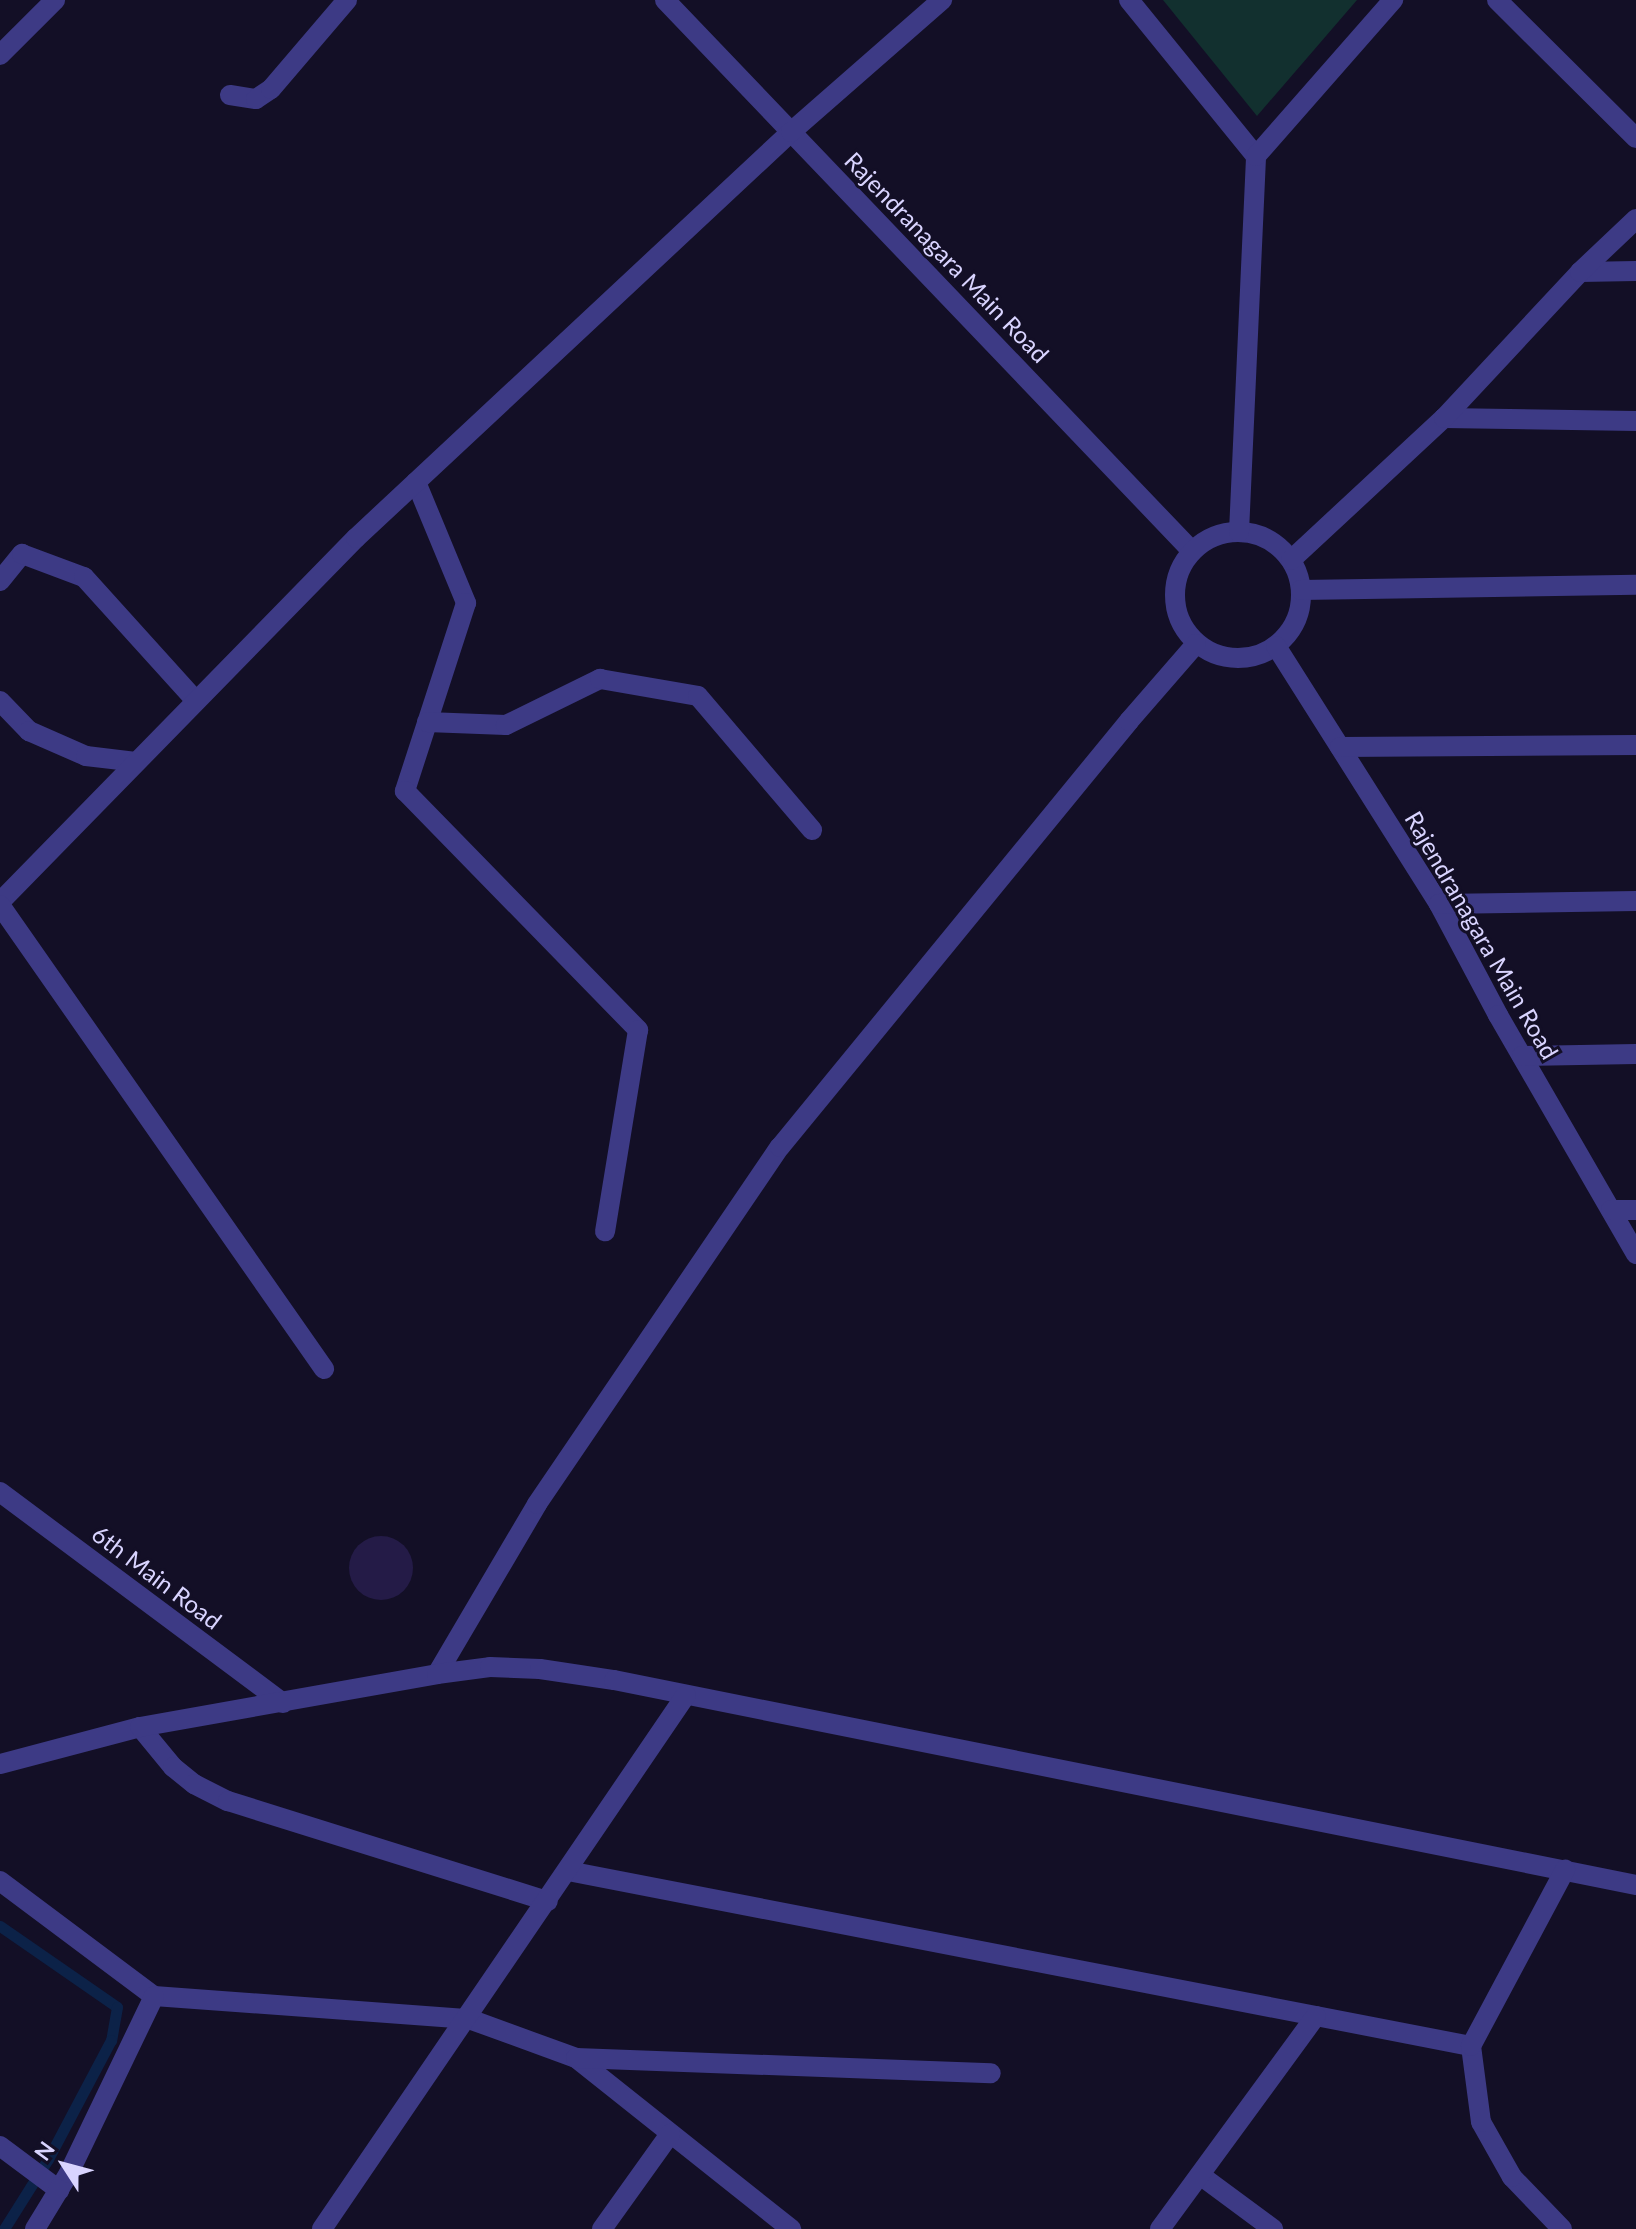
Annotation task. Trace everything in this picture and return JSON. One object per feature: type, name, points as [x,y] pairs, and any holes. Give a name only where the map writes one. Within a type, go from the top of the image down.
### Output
[{"type":"street","points":[[0,55],[55,0]]},
{"type":"street","points":[[230,95],[256,99],[271,89],[347,0]]},
{"type":"street","name":"Rajendranagara Main Road","points":[[665,0],[1192,551]]},
{"type":"street","points":[[324,1369],[0,904],[356,538],[791,132],[942,0]]},
{"type":"street","points":[[1129,0],[1256,156]]},
{"type":"street","points":[[1239,532],[1256,156],[1393,0]]},
{"type":"street","points":[[1497,0],[1636,138]]},
{"type":"street","points":[[1291,560],[1444,418],[1580,272],[1636,219]]},
{"type":"street","points":[[1580,272],[1636,271]]},
{"type":"street","points":[[1444,418],[1636,421]]},
{"type":"street","points":[[416,482],[466,603],[405,791],[638,1030],[605,1231]]},
{"type":"street","points":[[1239,532],[1269,539],[1291,560],[1301,590],[1295,621],[1276,646],[1257,656],[1236,659],[1215,655],[1196,644],[1183,628],[1175,608],[1175,588],[1180,568],[1192,551],[1209,538],[1239,532]]},
{"type":"street","points":[[0,581],[22,554],[84,577],[196,701]]},
{"type":"street","points":[[1301,590],[1636,585]]},
{"type":"street","points":[[437,1674],[537,1504],[780,1147],[1129,721],[1196,644]]},
{"type":"street","name":"Rajendranagara Main Road","points":[[1276,646],[1439,904],[1636,1254]]},
{"type":"street","points":[[427,722],[506,725],[600,679],[698,696],[812,830]]},
{"type":"street","points":[[0,701],[29,731],[86,756],[136,762]]},
{"type":"street","points":[[1340,747],[1636,745]]},
{"type":"street","points":[[1439,904],[1636,901]]},
{"type":"street","points":[[1522,1056],[1636,1054]]},
{"type":"street","points":[[1611,1210],[1636,1210]]},
{"type":"street","name":"6th Main Road","points":[[0,1492],[283,1703]]},
{"type":"street","points":[[0,1764],[140,1727],[437,1674],[490,1667],[540,1669],[686,1695],[1636,1885]]},
{"type":"street","points":[[322,2229],[469,2019],[686,1695]]},
{"type":"street","points":[[140,1727],[173,1767],[194,1784],[228,1801],[548,1901]]},
{"type":"street","points":[[1562,2229],[1512,2177],[1481,2122],[1471,2046],[1565,1870]]},
{"type":"street","points":[[568,1871],[1471,2046]]},
{"type":"street","points":[[0,1881],[154,1996],[469,2019],[576,2058],[991,2073]]},
{"type":"street","points":[[35,2229],[59,2190],[154,1996]]},
{"type":"street","points":[[1160,2229],[1316,2016]]},
{"type":"street","points":[[576,2058],[791,2229]]},
{"type":"street","points":[[602,2229],[670,2134]]},
{"type":"street","points":[[0,2146],[59,2190]]},
{"type":"street","points":[[1200,2175],[1273,2229]]},
{"type":"green space","points":[[1163,0],[1357,0],[1257,116]]},
{"type":"building","points":[[381,1536],[404,1545],[413,1568],[404,1591],[381,1600],[358,1591],[349,1568],[358,1545]]},
{"type":"waterway","points":[[0,1926],[117,2007],[111,2040],[48,2159],[4,2229]]}]
